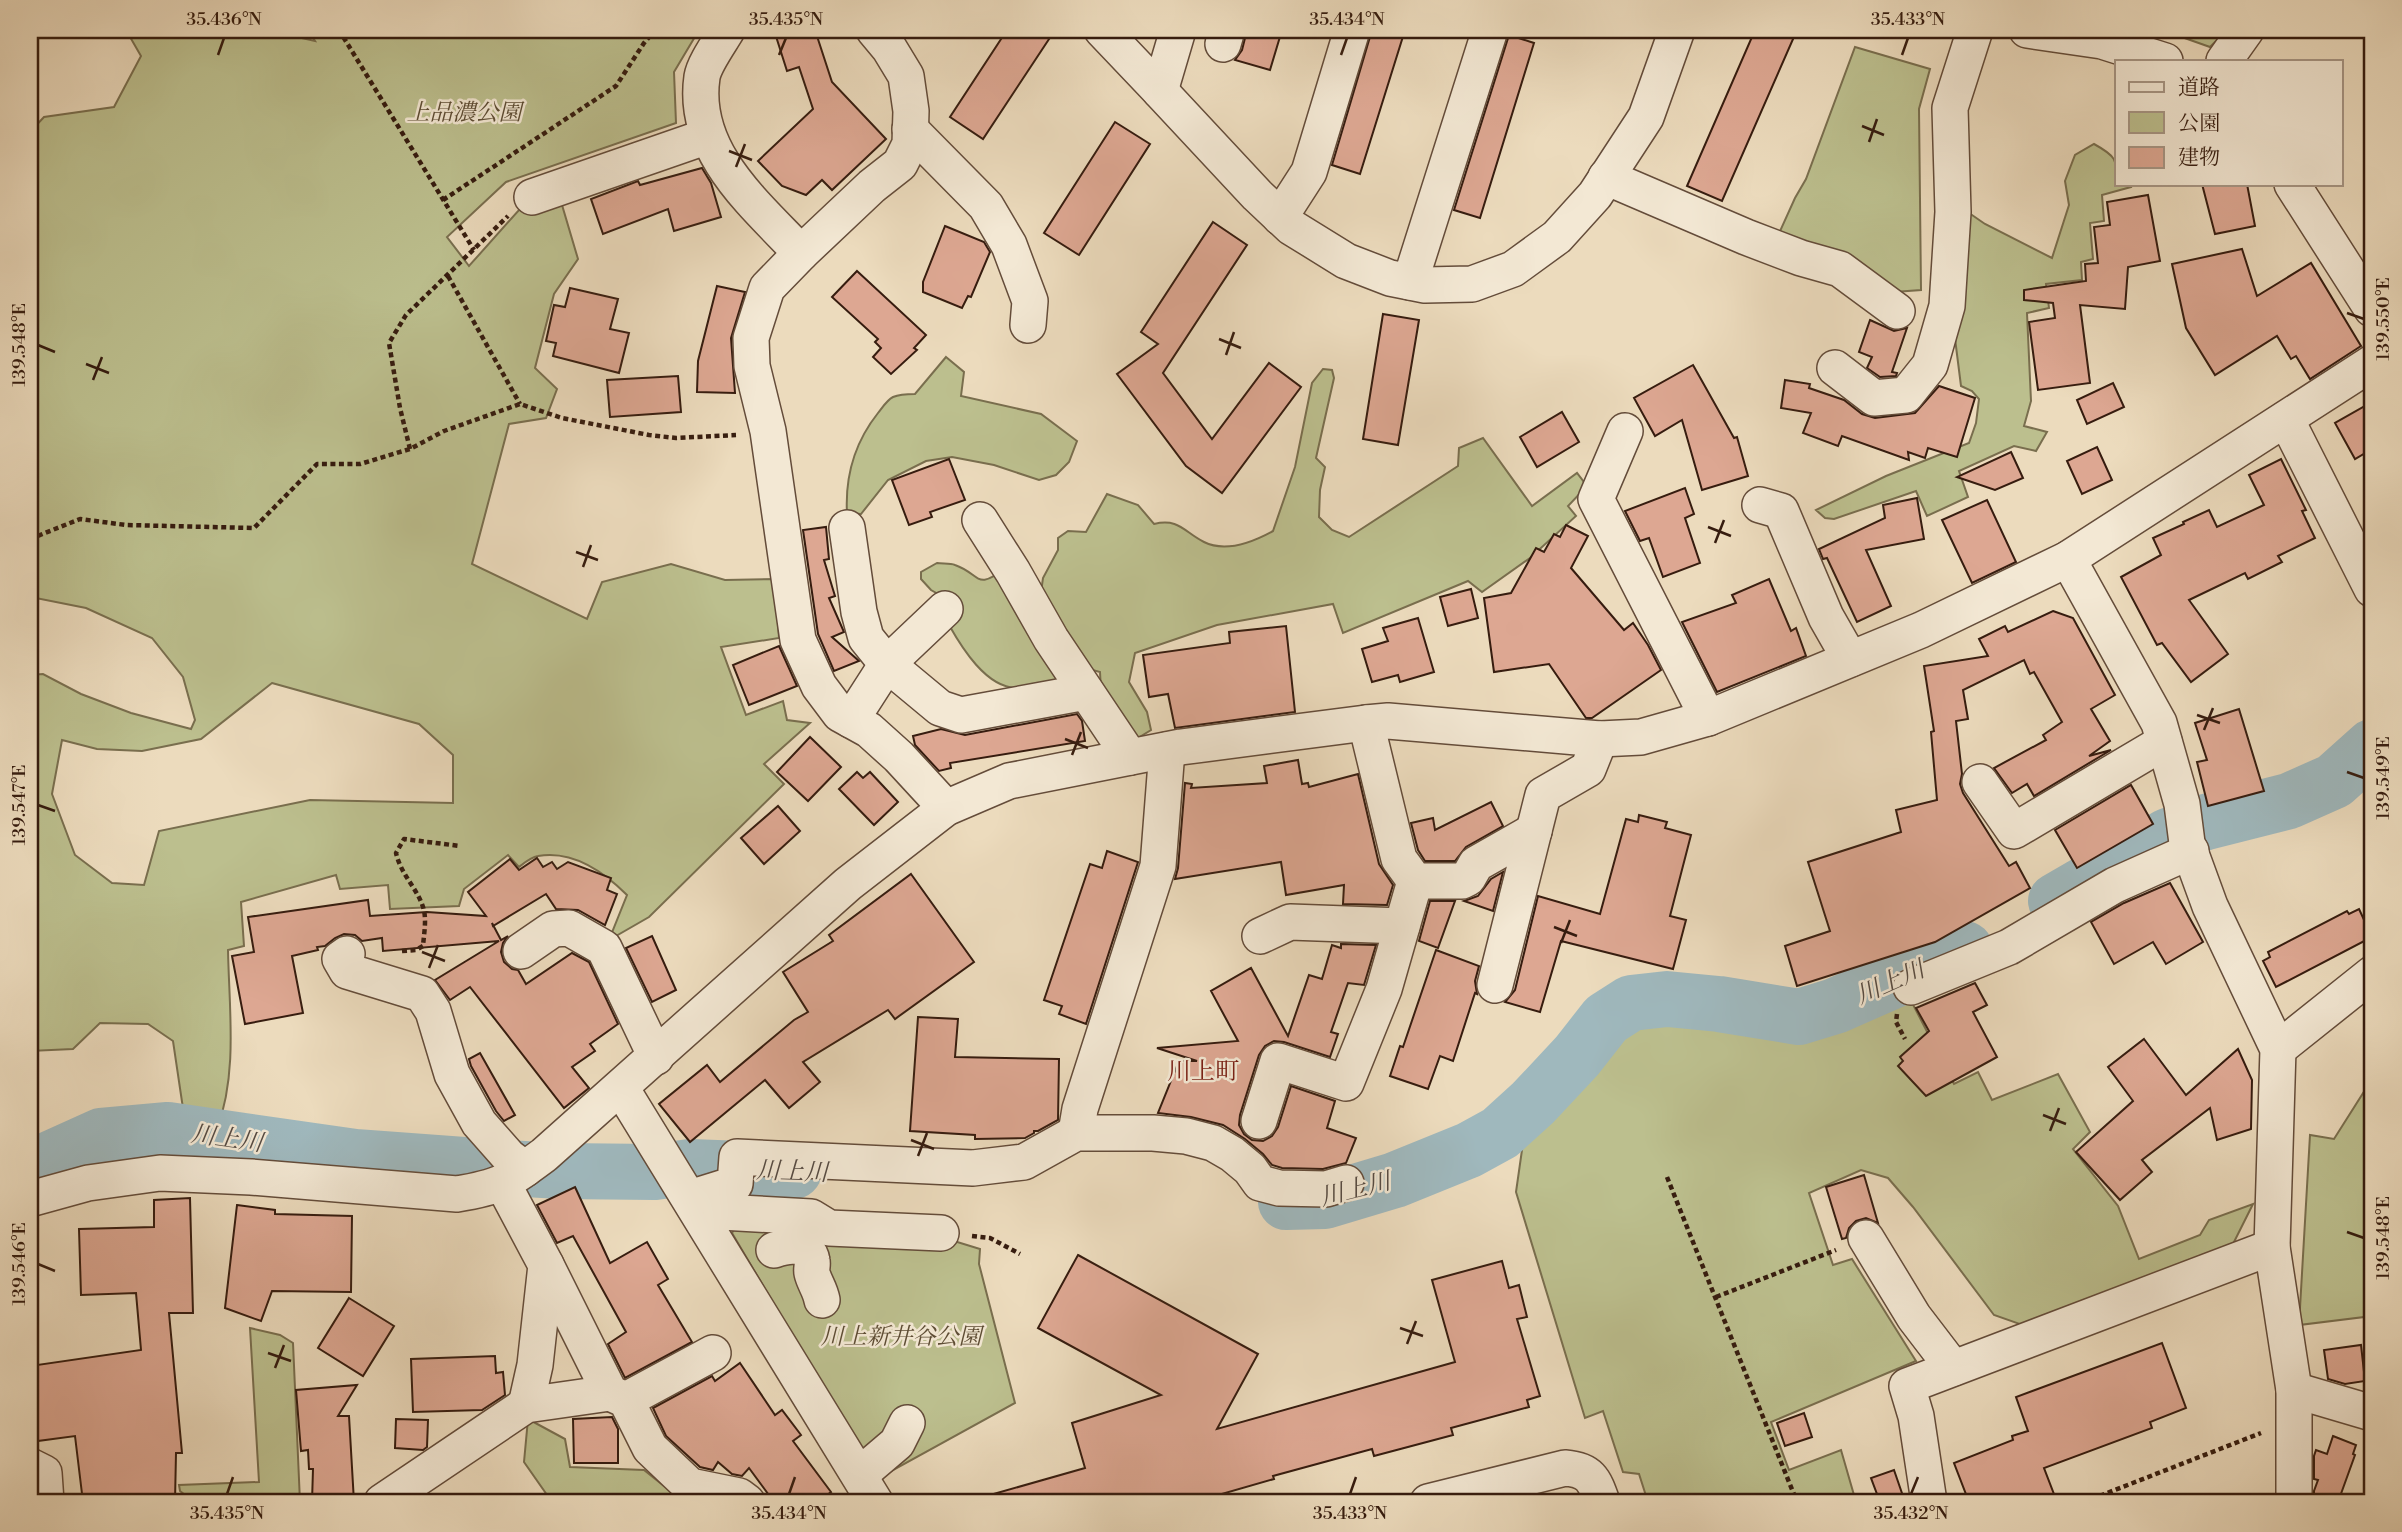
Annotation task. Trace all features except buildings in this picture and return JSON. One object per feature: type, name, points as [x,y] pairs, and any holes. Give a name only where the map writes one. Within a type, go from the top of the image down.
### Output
[{"type":"street","points":[[727,30],[702,75],[702,106],[708,136],[730,177],[801,253]]},
{"type":"street","points":[[874,30],[906,76],[911,111],[910,144],[900,164],[872,186],[768,288],[751,338],[752,366],[768,431],[798,640],[819,686],[840,714],[869,730],[899,757],[946,808]]},
{"type":"street","points":[[1102,30],[1291,226],[1346,261],[1391,278],[1425,285],[1472,285],[1513,269],[1557,237],[1594,195],[1646,117],[1677,30]]},
{"type":"street","points":[[1160,91],[1178,30]]},
{"type":"street","points":[[1280,217],[1309,172],[1352,30]]},
{"type":"street","points":[[1410,282],[1490,30]]},
{"type":"street","points":[[1835,368],[1874,398],[1906,395],[1930,365],[1943,319],[1953,212],[1950,108],[1975,30]]},
{"type":"street","points":[[2027,30],[2102,41],[2162,60]]},
{"type":"street","points":[[2225,60],[2246,30]]},
{"type":"street","points":[[910,129],[986,206],[1009,245],[1030,301],[1028,325]]},
{"type":"street","points":[[532,197],[708,136]]},
{"type":"street","points":[[1606,177],[1746,237],[1801,258],[1840,269],[1897,311]]},
{"type":"street","points":[[2293,186],[2372,309]]},
{"type":"street","points":[[1863,305],[1943,319]]},
{"type":"street","points":[[30,1199],[89,1183],[160,1174],[251,1177],[457,1194],[489,1189],[621,1088],[848,884],[946,808],[1009,781],[1167,750],[1388,720],[1600,740],[1641,737],[1708,719],[1921,630],[2068,559],[2372,363]]},
{"type":"street","points":[[2286,419],[2372,590]]},
{"type":"street","points":[[1625,431],[1597,499],[1708,719]]},
{"type":"street","points":[[1760,505],[1780,511],[1826,617],[1850,659]]},
{"type":"street","points":[[980,520],[1057,649],[1130,757]]},
{"type":"street","points":[[847,528],[859,612],[866,638],[887,664],[940,708],[961,715],[1086,692]]},
{"type":"street","points":[[2068,559],[2159,723],[2182,804],[2189,847],[2210,906],[2278,1049],[2272,1247],[2294,1405],[2294,1502]]},
{"type":"street","points":[[851,720],[887,664],[945,608]]},
{"type":"street","points":[[1366,723],[1399,859],[1415,881]]},
{"type":"street","points":[[1495,985],[1543,795],[1588,769],[1600,740]]},
{"type":"street","points":[[1980,782],[2014,831],[2164,742]]},
{"type":"street","points":[[1076,1133],[1080,1109],[1158,866],[1167,750]]},
{"type":"street","points":[[1415,881],[1462,881],[1468,878],[1476,864],[1534,831]]},
{"type":"street","points":[[1911,987],[2009,947],[2115,885],[2189,847]]},
{"type":"street","points":[[1259,1121],[1278,1061],[1346,1083],[1384,989],[1415,881]]},
{"type":"street","points":[[1260,936],[1290,922],[1402,926]]},
{"type":"street","points":[[521,951],[553,929],[569,928],[604,948],[656,1057]]},
{"type":"street","points":[[347,954],[340,959],[347,971],[422,994],[433,1012],[452,1074],[479,1123],[518,1169],[546,1265],[618,1396],[650,1448],[690,1486],[739,1496],[747,1502]]},
{"type":"street","points":[[2278,1049],[2372,974]]},
{"type":"street","points":[[621,1088],[652,1138],[698,1198],[739,1337],[875,1502]]},
{"type":"street","points":[[698,1198],[736,1184],[737,1157],[973,1168],[1024,1162],[1076,1133],[1153,1133],[1186,1136],[1213,1143],[1250,1169],[1260,1183],[1279,1188],[1326,1189],[1346,1183]]},
{"type":"street","points":[[698,1198],[811,1217],[829,1228],[941,1233]]},
{"type":"street","points":[[1866,1238],[1914,1317],[1953,1368]]},
{"type":"street","points":[[774,1250],[796,1246],[809,1253],[812,1274],[820,1288],[822,1300]]},
{"type":"street","points":[[1929,1502],[1916,1416],[1906,1386],[2272,1247]]},
{"type":"street","points":[[526,1405],[535,1365],[546,1265]]},
{"type":"street","points":[[382,1502],[526,1405],[618,1396],[739,1337]]},
{"type":"street","points":[[2294,1405],[2372,1413]]},
{"type":"street","points":[[870,1466],[897,1443],[908,1423]]},
{"type":"street","points":[[30,1466],[44,1473],[46,1502]]},
{"type":"street","points":[[1428,1502],[1565,1468],[1582,1469],[1595,1482],[1602,1502]]},
{"type":"path","points":[[339,30],[474,250]]},
{"type":"path","points":[[443,200],[616,86],[655,30]]},
{"type":"path","points":[[410,449],[389,343],[405,315],[500,225]]},
{"type":"path","points":[[448,276],[520,404]]},
{"type":"path","points":[[30,539],[80,519],[126,525],[254,528],[317,464],[360,464],[410,449],[457,424],[520,404],[562,418],[663,436],[718,438],[768,431]]},
{"type":"path","points":[[347,954],[416,950],[423,946],[423,905],[399,866],[396,853],[404,839],[460,846]]},
{"type":"path","points":[[1667,1177],[1797,1502]]},
{"type":"path","points":[[990,1238],[1020,1254]]},
{"type":"path","points":[[1716,1297],[1866,1238]]},
{"type":"path","points":[[2084,1502],[2294,1405]]},
{"type":"green space","name":"上品濃公園","points":[[126,30],[286,30],[289,35],[315,41],[308,30],[699,30],[674,72],[676,123],[506,182],[447,237],[469,266],[519,210],[546,197],[562,205],[578,259],[554,294],[535,368],[557,389],[546,418],[509,424],[472,564],[587,619],[602,582],[671,564],[725,580],[775,579],[779,638],[721,647],[746,715],[783,701],[787,720],[810,723],[764,764],[784,784],[649,917],[609,940],[627,895],[598,871],[563,856],[538,856],[519,867],[508,855],[464,889],[459,906],[390,909],[388,885],[340,889],[336,875],[241,902],[244,946],[228,950],[230,1063],[224,1108],[217,1129],[185,1122],[173,1041],[148,1024],[100,1023],[73,1049],[30,1051],[30,675],[43,674],[81,694],[131,713],[191,729],[195,720],[183,677],[152,638],[86,608],[36,598],[30,601],[30,132],[44,117],[114,107],[141,56]],"holes":[[[272,683],[419,724],[453,755],[453,803],[310,800],[159,831],[144,885],[112,883],[75,855],[52,794],[62,740],[97,749],[142,751],[201,739]]]},
{"type":"green space","points":[[2162,30],[2227,30],[2210,47]]},
{"type":"green space","points":[[1855,47],[1930,69],[1919,109],[1921,290],[1894,292],[1776,240],[1806,179]]},
{"type":"green space","points":[[2094,144],[2114,159],[2115,186],[2131,187],[2102,195],[2104,221],[2090,223],[2093,259],[2081,262],[2082,280],[2046,284],[2049,308],[2027,313],[2031,401],[2024,426],[2047,432],[2036,451],[2014,446],[1959,471],[1968,497],[1927,516],[1916,491],[1834,519],[1825,518],[1816,510],[1886,476],[1969,443],[1976,423],[1979,399],[1972,391],[1961,386],[1951,307],[1959,206],[1985,224],[2052,258],[2069,205],[2065,181],[2075,155]]},
{"type":"green space","points":[[946,357],[964,372],[961,396],[1041,414],[1077,441],[1069,462],[1056,475],[1039,480],[994,465],[952,457],[926,461],[888,480],[861,514],[847,513],[853,460],[870,424],[891,398],[915,394]]},
{"type":"green space","points":[[1323,369],[1332,370],[1334,378],[1316,458],[1325,467],[1320,490],[1319,517],[1332,530],[1349,537],[1458,466],[1459,448],[1483,438],[1532,506],[1577,473],[1587,486],[1568,506],[1576,516],[1530,558],[1482,592],[1468,581],[1343,633],[1333,604],[1217,625],[1135,653],[1129,682],[1147,712],[1151,730],[1133,741],[1101,690],[1100,672],[1089,669],[1040,599],[1043,578],[1058,550],[1058,538],[1068,531],[1086,532],[1107,494],[1138,505],[1154,524],[1176,524],[1212,545],[1239,545],[1273,531],[1295,467],[1312,383]]},
{"type":"green space","points":[[937,563],[955,565],[983,580],[1007,567],[1071,679],[1016,688],[1005,686],[985,674],[968,655],[949,625],[954,603],[931,590],[921,579],[921,572]]},
{"type":"green space","points":[[1904,987],[1954,1084],[1978,1072],[1992,1100],[2058,1074],[2090,1132],[2073,1149],[2118,1206],[2139,1259],[2200,1235],[2209,1220],[2253,1204],[2226,1258],[2037,1330],[1994,1315],[1888,1178],[1861,1170],[1809,1193],[1833,1265],[1852,1259],[1916,1361],[1771,1422],[1789,1470],[1841,1450],[1856,1502],[1648,1502],[1639,1474],[1623,1472],[1603,1411],[1585,1418],[1516,1192],[1526,1122],[1605,1031],[1630,1015],[1658,1007],[1689,1007],[1746,1012],[1798,1021]]},
{"type":"green space","points":[[2372,1079],[2372,1316],[2299,1325],[2310,1135],[2334,1139]]},
{"type":"green space","name":"川上新井谷公園","points":[[738,1221],[954,1241],[980,1249],[979,1264],[1015,1403],[877,1479],[732,1233]]},
{"type":"green space","points":[[250,1328],[280,1335],[293,1343],[300,1502],[189,1502],[189,1498],[180,1491],[179,1485],[259,1482]]},
{"type":"green space","points":[[528,1419],[565,1439],[570,1467],[644,1470],[679,1498],[680,1502],[552,1502],[524,1462]]},
{"type":"waterway","name":"川上川","points":[[2056,901],[2168,836],[2206,822],[2289,801],[2334,781],[2372,747]]},
{"type":"waterway","name":"川上川","points":[[1286,1202],[1325,1201],[1395,1180],[1469,1150],[1500,1133],[1533,1103],[1577,1056],[1606,1019],[1631,1003],[1667,999],[1799,1017],[1835,1006],[1965,949]]},
{"type":"waterway","name":"川上川","points":[[30,1168],[101,1136],[168,1130],[355,1157],[491,1167],[560,1171],[655,1172],[690,1167],[794,1171]]},
{"type":"district","name":"川上町","points":[[1203,1071]]}]
